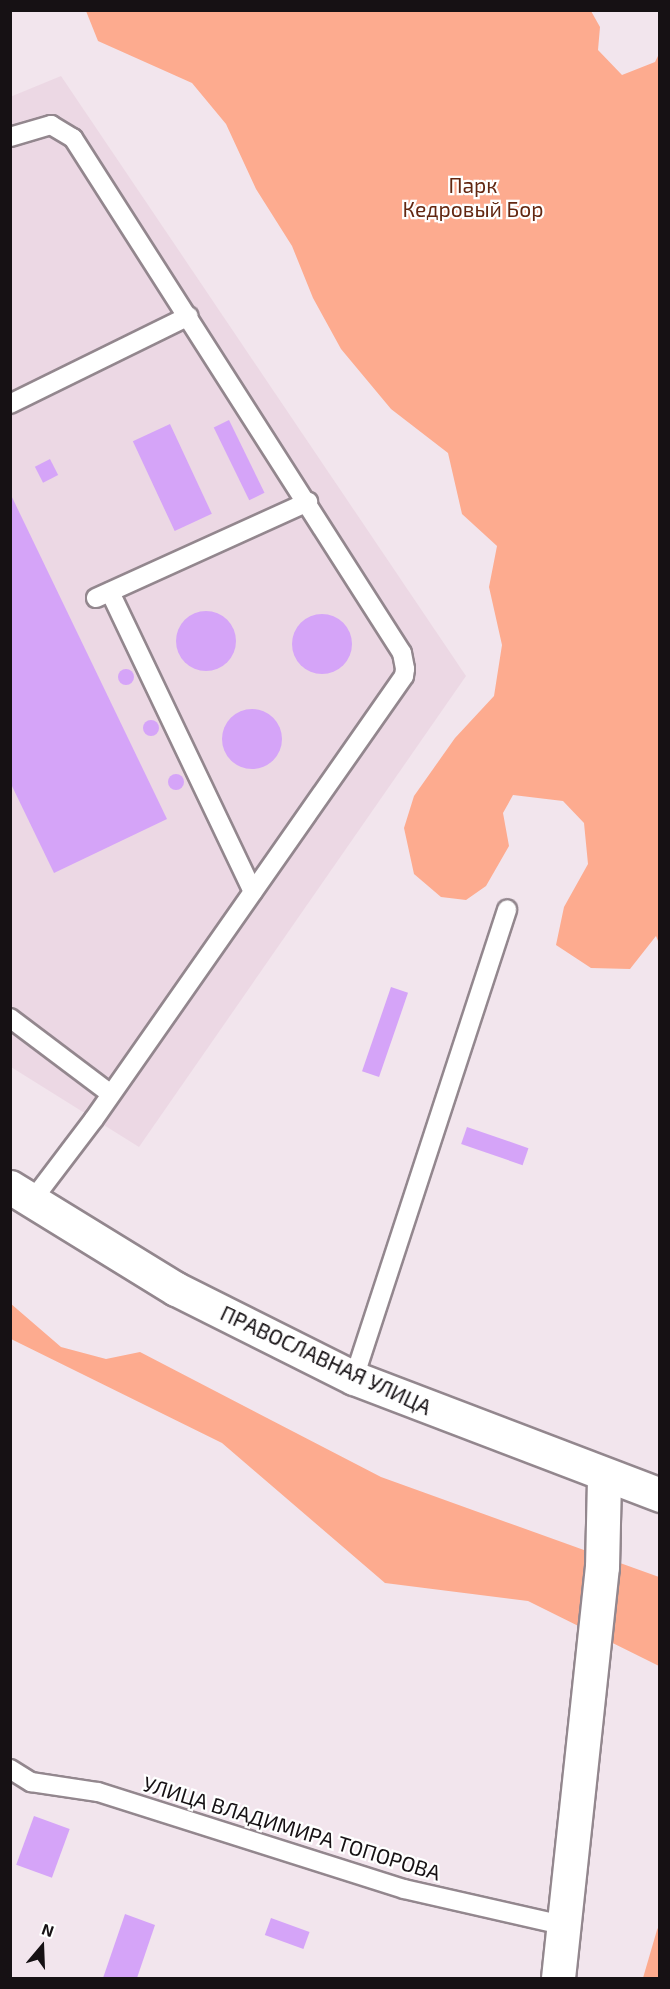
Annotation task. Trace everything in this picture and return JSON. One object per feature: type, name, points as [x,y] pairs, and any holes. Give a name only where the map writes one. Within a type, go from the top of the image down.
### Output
[{"type":"street","name":"ПРАВОСЛАВНАЯ УЛИЦА","points":[[21,1195],[176,1288],[354,1378],[604,1476],[660,1495]]},
{"type":"street","points":[[558,1978],[602,1567],[604,1476]]},
{"type":"lane","points":[[10,137],[51,125],[73,138],[308,502],[402,653],[405,669],[404,676],[111,1094],[21,1195]]},
{"type":"lane","points":[[10,404],[189,316]]},
{"type":"lane","points":[[253,892],[103,595],[308,502]]},
{"type":"lane","points":[[354,1378],[507,909]]},
{"type":"lane","points":[[10,1018],[111,1094]]},
{"type":"lane","name":"УЛИЦА ВЛАДИМИРА ТОПОРОВА","points":[[10,1768],[31,1782],[98,1792],[404,1889],[563,1926]]},
{"type":"shaded area","points":[[61,76],[466,676],[139,1147],[11,1067],[10,97]]},
{"type":"green space","name":"Парк Кедровый Бор","points":[[86,11],[591,11],[600,27],[598,50],[622,75],[655,62],[659,54],[660,946],[656,936],[630,969],[591,968],[556,945],[564,907],[588,864],[584,823],[563,801],[513,795],[503,813],[509,846],[486,886],[466,900],[441,897],[414,874],[404,828],[414,796],[455,738],[494,696],[502,645],[489,587],[497,546],[462,514],[448,453],[391,409],[341,349],[313,298],[292,246],[256,189],[226,124],[192,83],[98,41]]},
{"type":"green space","points":[[10,1303],[61,1347],[106,1359],[140,1352],[381,1477],[659,1577],[659,1666],[528,1601],[385,1583],[222,1443],[11,1339]]},
{"type":"green space","points":[[659,1926],[659,1978],[643,1978],[657,1930]]},
{"type":"building","points":[[229,420],[265,493],[249,500],[214,427]]},
{"type":"building","points":[[170,424],[212,514],[175,531],[133,441]]},
{"type":"building","points":[[50,459],[58,475],[43,483],[35,467]]},
{"type":"building","points":[[10,493],[167,819],[54,873],[10,782]]},
{"type":"building","points":[[200,611],[212,611],[223,616],[231,624],[236,641],[234,653],[223,666],[212,671],[200,671],[189,666],[181,658],[176,647],[176,635],[181,624],[189,616]]},
{"type":"building","points":[[316,614],[328,614],[339,619],[347,627],[352,644],[350,656],[339,669],[328,674],[316,674],[305,669],[297,661],[292,650],[292,638],[297,627],[305,619]]},
{"type":"building","points":[[123,669],[129,669],[134,677],[132,683],[123,685],[118,680],[118,674]]},
{"type":"building","points":[[246,709],[258,709],[269,714],[277,722],[282,739],[280,751],[269,764],[258,769],[246,769],[235,764],[227,756],[222,745],[222,733],[227,722],[235,714]]},
{"type":"building","points":[[148,720],[154,720],[159,728],[157,734],[148,736],[143,731],[143,725]]},
{"type":"building","points":[[173,774],[179,774],[184,782],[182,788],[173,790],[168,785],[168,779]]},
{"type":"building","points":[[391,987],[408,993],[379,1077],[362,1071]]},
{"type":"building","points":[[467,1127],[528,1148],[523,1165],[461,1144]]},
{"type":"building","points":[[34,1816],[70,1829],[52,1878],[16,1865]]},
{"type":"building","points":[[125,1914],[155,1925],[137,1978],[103,1978]]},
{"type":"building","points":[[271,1918],[310,1932],[303,1949],[265,1935]]}]
